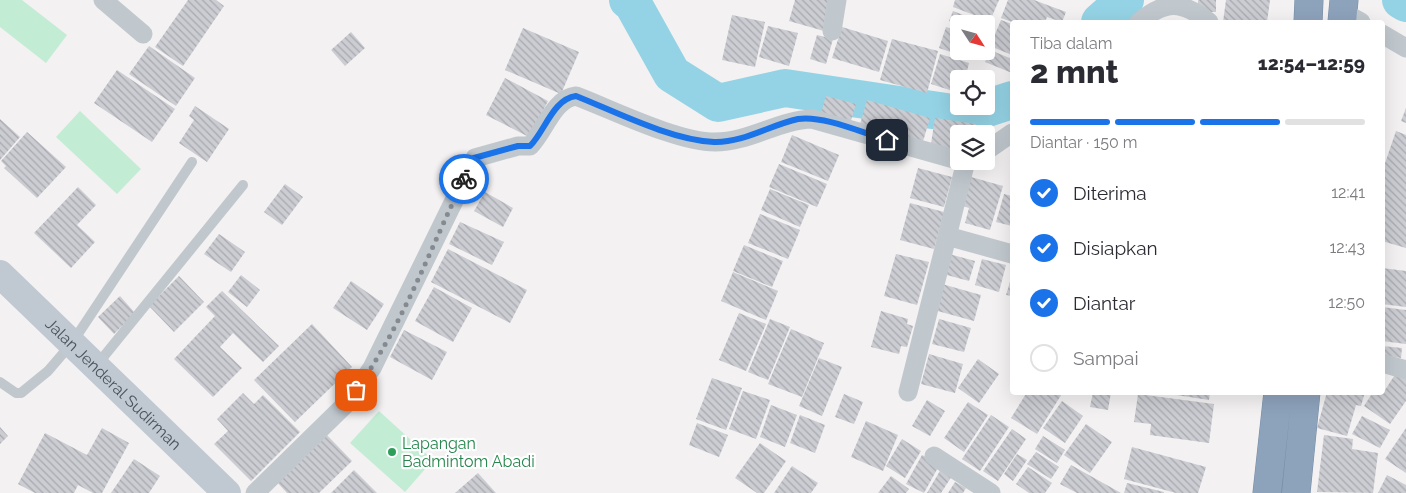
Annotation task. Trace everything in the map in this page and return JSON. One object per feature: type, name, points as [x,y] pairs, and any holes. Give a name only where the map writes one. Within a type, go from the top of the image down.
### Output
[{"type":"highway","points":[[1308,20],[1309,0]]},
{"type":"highway","points":[[1267,493],[1278,395]]},
{"type":"highway","points":[[1296,493],[1306,395]]},
{"type":"street","points":[[103,0],[143,34]]},
{"type":"street","points":[[832,31],[837,0]]},
{"type":"street","points":[[1141,20],[1155,7],[1168,2],[1189,6],[1206,20]]},
{"type":"street","points":[[1385,36],[1406,48]]},
{"type":"street","points":[[255,493],[348,402],[372,368],[474,158],[518,146],[530,146],[558,106],[568,97],[576,96],[686,138],[715,142],[757,134],[798,119],[812,119],[950,158]]},
{"type":"street","points":[[995,145],[1010,134]]},
{"type":"street","points":[[908,392],[964,170]]},
{"type":"street","points":[[947,236],[1010,253]]},
{"type":"street","name":"Jalan Jenderal Sudirman","points":[[0,274],[227,493]]},
{"type":"street","points":[[1385,364],[1406,370]]},
{"type":"street","points":[[934,456],[992,493]]},
{"type":"lane","points":[[0,382],[16,393],[22,393],[48,371],[72,343],[192,162]]},
{"type":"lane","points":[[96,366],[242,185]]},
{"type":"green space","points":[[0,0],[22,0],[67,35],[46,63],[0,27]]},
{"type":"green space","points":[[80,111],[141,169],[117,194],[56,137]]},
{"type":"green space","name":"Lapangan Badmintom Abadi","points":[[379,411],[433,460],[405,492],[350,443]]},
{"type":"building","points":[[188,0],[216,0],[224,6],[183,66],[155,47]]},
{"type":"building","points":[[795,0],[832,0],[824,31],[789,21]]},
{"type":"building","points":[[955,0],[999,0],[993,15],[974,15],[953,7]]},
{"type":"building","points":[[1008,0],[1034,0],[1066,12],[1063,20],[1047,17],[1046,20],[1010,21],[1001,18]]},
{"type":"building","points":[[1198,0],[1216,0],[1216,12],[1198,12]]},
{"type":"building","points":[[1226,0],[1270,0],[1267,20],[1223,20]]},
{"type":"building","points":[[953,11],[963,15],[951,15]]},
{"type":"building","points":[[732,15],[765,22],[755,67],[722,60]]},
{"type":"building","points":[[1001,20],[1010,23],[1010,54],[995,48],[995,34]]},
{"type":"building","points":[[768,26],[798,33],[789,66],[759,57]]},
{"type":"building","points":[[842,27],[888,41],[879,72],[832,58]]},
{"type":"building","points":[[946,27],[950,28],[950,52],[939,48]]},
{"type":"building","points":[[523,28],[579,52],[561,94],[505,70]]},
{"type":"building","points":[[351,32],[365,48],[345,66],[331,50]]},
{"type":"building","points":[[817,35],[833,39],[826,64],[810,59]]},
{"type":"building","points":[[892,39],[938,51],[927,93],[880,80]]},
{"type":"building","points":[[149,46],[195,78],[176,106],[129,74]]},
{"type":"building","points":[[995,52],[1010,58],[1010,72],[985,62],[986,60],[995,60]]},
{"type":"building","points":[[940,54],[950,57],[950,60],[969,63],[967,70],[950,70],[950,90],[931,84]]},
{"type":"building","points":[[117,70],[175,109],[152,142],[94,103]]},
{"type":"building","points":[[505,78],[548,101],[529,137],[486,115]]},
{"type":"building","points":[[826,96],[856,104],[850,124],[820,116]]},
{"type":"building","points":[[867,100],[930,118],[921,148],[858,131]]},
{"type":"building","points":[[195,106],[229,129],[207,162],[179,143],[194,120],[189,116]]},
{"type":"building","points":[[1406,108],[1406,123],[1401,121]]},
{"type":"building","points":[[935,118],[976,124],[950,125],[950,153],[930,150]]},
{"type":"building","points":[[0,119],[20,137],[0,160]]},
{"type":"building","points":[[1396,131],[1406,135],[1406,248],[1385,242],[1385,163]]},
{"type":"building","points":[[27,132],[66,167],[37,198],[4,168],[6,166],[1,161]]},
{"type":"building","points":[[792,135],[839,155],[828,181],[781,162]]},
{"type":"building","points":[[779,164],[827,184],[817,207],[769,187]]},
{"type":"building","points":[[918,168],[952,177],[944,207],[910,198]]},
{"type":"building","points":[[971,177],[1003,186],[990,230],[965,223],[969,208],[963,206]]},
{"type":"building","points":[[285,184],[303,197],[282,225],[264,212]]},
{"type":"building","points":[[78,187],[96,205],[77,225],[95,242],[71,268],[34,233]]},
{"type":"building","points":[[770,189],[809,205],[800,227],[761,210]]},
{"type":"building","points":[[485,192],[513,208],[503,227],[474,211]]},
{"type":"building","points":[[1004,194],[1010,196],[1010,226],[996,222]]},
{"type":"building","points":[[910,203],[944,212],[934,249],[900,240]]},
{"type":"building","points":[[760,214],[800,230],[788,259],[748,243]]},
{"type":"building","points":[[460,222],[504,242],[492,265],[449,244]]},
{"type":"building","points":[[219,234],[245,252],[231,272],[204,254]]},
{"type":"building","points":[[744,245],[783,261],[772,287],[733,271]]},
{"type":"building","points":[[448,249],[527,290],[510,323],[431,282]]},
{"type":"building","points":[[896,254],[929,262],[917,305],[884,296]]},
{"type":"building","points":[[949,254],[975,261],[969,281],[943,274]]},
{"type":"building","points":[[982,259],[1006,265],[999,292],[975,285]]},
{"type":"building","points":[[1385,268],[1406,271],[1406,307],[1385,304]]},
{"type":"building","points":[[733,272],[778,291],[766,320],[721,301]]},
{"type":"building","points":[[241,275],[260,290],[247,307],[228,292]]},
{"type":"building","points":[[179,276],[204,302],[174,332],[149,306]]},
{"type":"building","points":[[351,281],[384,304],[367,330],[333,308]]},
{"type":"building","points":[[1010,282],[1010,296],[1006,295]]},
{"type":"building","points":[[942,284],[981,295],[974,321],[934,310]]},
{"type":"building","points":[[434,287],[472,308],[453,342],[415,321]]},
{"type":"building","points":[[222,291],[279,346],[263,362],[233,333],[220,347],[242,368],[213,397],[174,359],[215,316],[206,307]]},
{"type":"building","points":[[120,296],[135,313],[114,334],[98,317]]},
{"type":"building","points":[[1385,307],[1406,310],[1406,344],[1385,341]]},
{"type":"building","points":[[881,311],[908,319],[907,324],[913,326],[907,347],[901,346],[899,354],[871,347]]},
{"type":"building","points":[[739,313],[766,324],[746,371],[719,360]]},
{"type":"building","points":[[770,319],[790,327],[768,380],[748,372]]},
{"type":"building","points":[[939,319],[971,328],[964,352],[932,344]]},
{"type":"building","points":[[312,324],[352,367],[295,422],[254,380]]},
{"type":"building","points":[[791,329],[824,343],[802,397],[768,384]]},
{"type":"building","points":[[404,330],[447,352],[432,380],[390,357]]},
{"type":"building","points":[[1385,346],[1402,348],[1401,358],[1385,355]]},
{"type":"building","points":[[929,354],[963,364],[955,393],[921,384]]},
{"type":"building","points":[[819,358],[842,367],[822,416],[799,406]]},
{"type":"building","points":[[978,359],[999,374],[979,403],[958,388]]},
{"type":"building","points":[[1398,370],[1406,376],[1406,401],[1390,424],[1364,406],[1371,395],[1385,395],[1385,390]]},
{"type":"building","points":[[712,378],[742,388],[726,430],[696,419]]},
{"type":"building","points":[[743,391],[770,400],[756,439],[729,429]]},
{"type":"building","points":[[243,393],[254,404],[263,395],[300,432],[251,481],[214,444],[228,431],[217,419]]},
{"type":"building","points":[[844,394],[863,402],[854,424],[835,417]]},
{"type":"building","points":[[1025,395],[1061,395],[1037,434],[1011,418]]},
{"type":"building","points":[[1092,395],[1110,395],[1108,410],[1090,407]]},
{"type":"building","points":[[1138,395],[1214,404],[1209,443],[1150,435],[1151,424],[1134,422]]},
{"type":"building","points":[[1176,395],[1210,395],[1209,400]]},
{"type":"building","points":[[1326,395],[1364,395],[1361,406],[1356,405],[1347,436],[1317,428]]},
{"type":"building","points":[[927,400],[945,411],[930,436],[912,426]]},
{"type":"building","points":[[1062,401],[1083,416],[1065,443],[1043,428]]},
{"type":"building","points":[[968,402],[988,415],[964,452],[944,438]]},
{"type":"building","points":[[771,405],[797,415],[785,447],[760,437]]},
{"type":"building","points":[[800,415],[825,425],[815,453],[790,443]]},
{"type":"building","points":[[991,415],[1009,427],[980,471],[962,459]]},
{"type":"building","points":[[1362,416],[1390,430],[1380,448],[1352,434]]},
{"type":"building","points":[[866,421],[898,435],[883,471],[851,457]]},
{"type":"building","points":[[697,423],[728,435],[719,457],[689,445]]},
{"type":"building","points":[[1086,424],[1112,442],[1090,473],[1064,455]]},
{"type":"building","points":[[0,427],[8,436],[0,444]]},
{"type":"building","points":[[102,428],[129,443],[102,493],[93,493],[78,485],[74,493],[35,493],[18,484],[45,433],[87,455]]},
{"type":"building","points":[[1406,428],[1406,473],[1385,459]]},
{"type":"building","points":[[1012,429],[1026,439],[998,481],[983,471]]},
{"type":"building","points":[[324,432],[352,461],[319,493],[287,493],[275,480]]},
{"type":"building","points":[[1324,435],[1353,439],[1352,449],[1378,453],[1373,493],[1317,492]]},
{"type":"building","points":[[1043,436],[1065,450],[1057,463],[1035,449]]},
{"type":"building","points":[[902,439],[921,451],[905,478],[886,466]]},
{"type":"building","points":[[760,443],[786,461],[764,493],[757,493],[735,478]]},
{"type":"building","points":[[1132,447],[1206,467],[1198,493],[1176,493],[1124,479]]},
{"type":"building","points":[[1036,452],[1059,467],[1051,479],[1027,464]]},
{"type":"building","points":[[1017,454],[1027,460],[1013,481],[1004,474]]},
{"type":"building","points":[[922,455],[940,464],[924,493],[906,484]]},
{"type":"building","points":[[134,459],[160,476],[149,493],[111,493]]},
{"type":"building","points":[[1071,465],[1121,493],[1077,493],[1060,484]]},
{"type":"building","points":[[792,466],[818,483],[811,493],[774,493]]},
{"type":"building","points":[[1028,467],[1052,483],[1045,493],[1029,493],[1016,484]]},
{"type":"building","points":[[941,469],[952,476],[941,493],[927,493]]},
{"type":"building","points":[[354,470],[377,493],[331,493]]},
{"type":"building","points":[[478,473],[496,493],[455,493]]},
{"type":"building","points":[[1387,475],[1406,485],[1406,493],[1378,493]]},
{"type":"building","points":[[891,476],[909,489],[906,493],[878,493]]},
{"type":"building","points":[[955,482],[966,488],[963,493],[948,493]]},
{"type":"building","points":[[1127,483],[1164,492],[1164,493],[1124,493]]},
{"type":"waterway","points":[[628,0],[633,4],[672,74],[718,103],[785,88],[966,115],[1010,101]]},
{"type":"waterway","points":[[1102,20],[1125,0]]},
{"type":"waterway","points":[[1401,0],[1406,3]]},
{"type":"way so far","points":[[356,390],[372,368],[410,294],[464,179]]},
{"type":"place","name":"Lapangan Badmintom Abadi","points":[[392,452]]},
{"type":"route","points":[[464,179],[474,158],[518,146],[523,148],[530,146],[558,106],[568,97],[576,96],[686,138],[715,142],[757,134],[798,119],[812,119],[887,140]]}]
